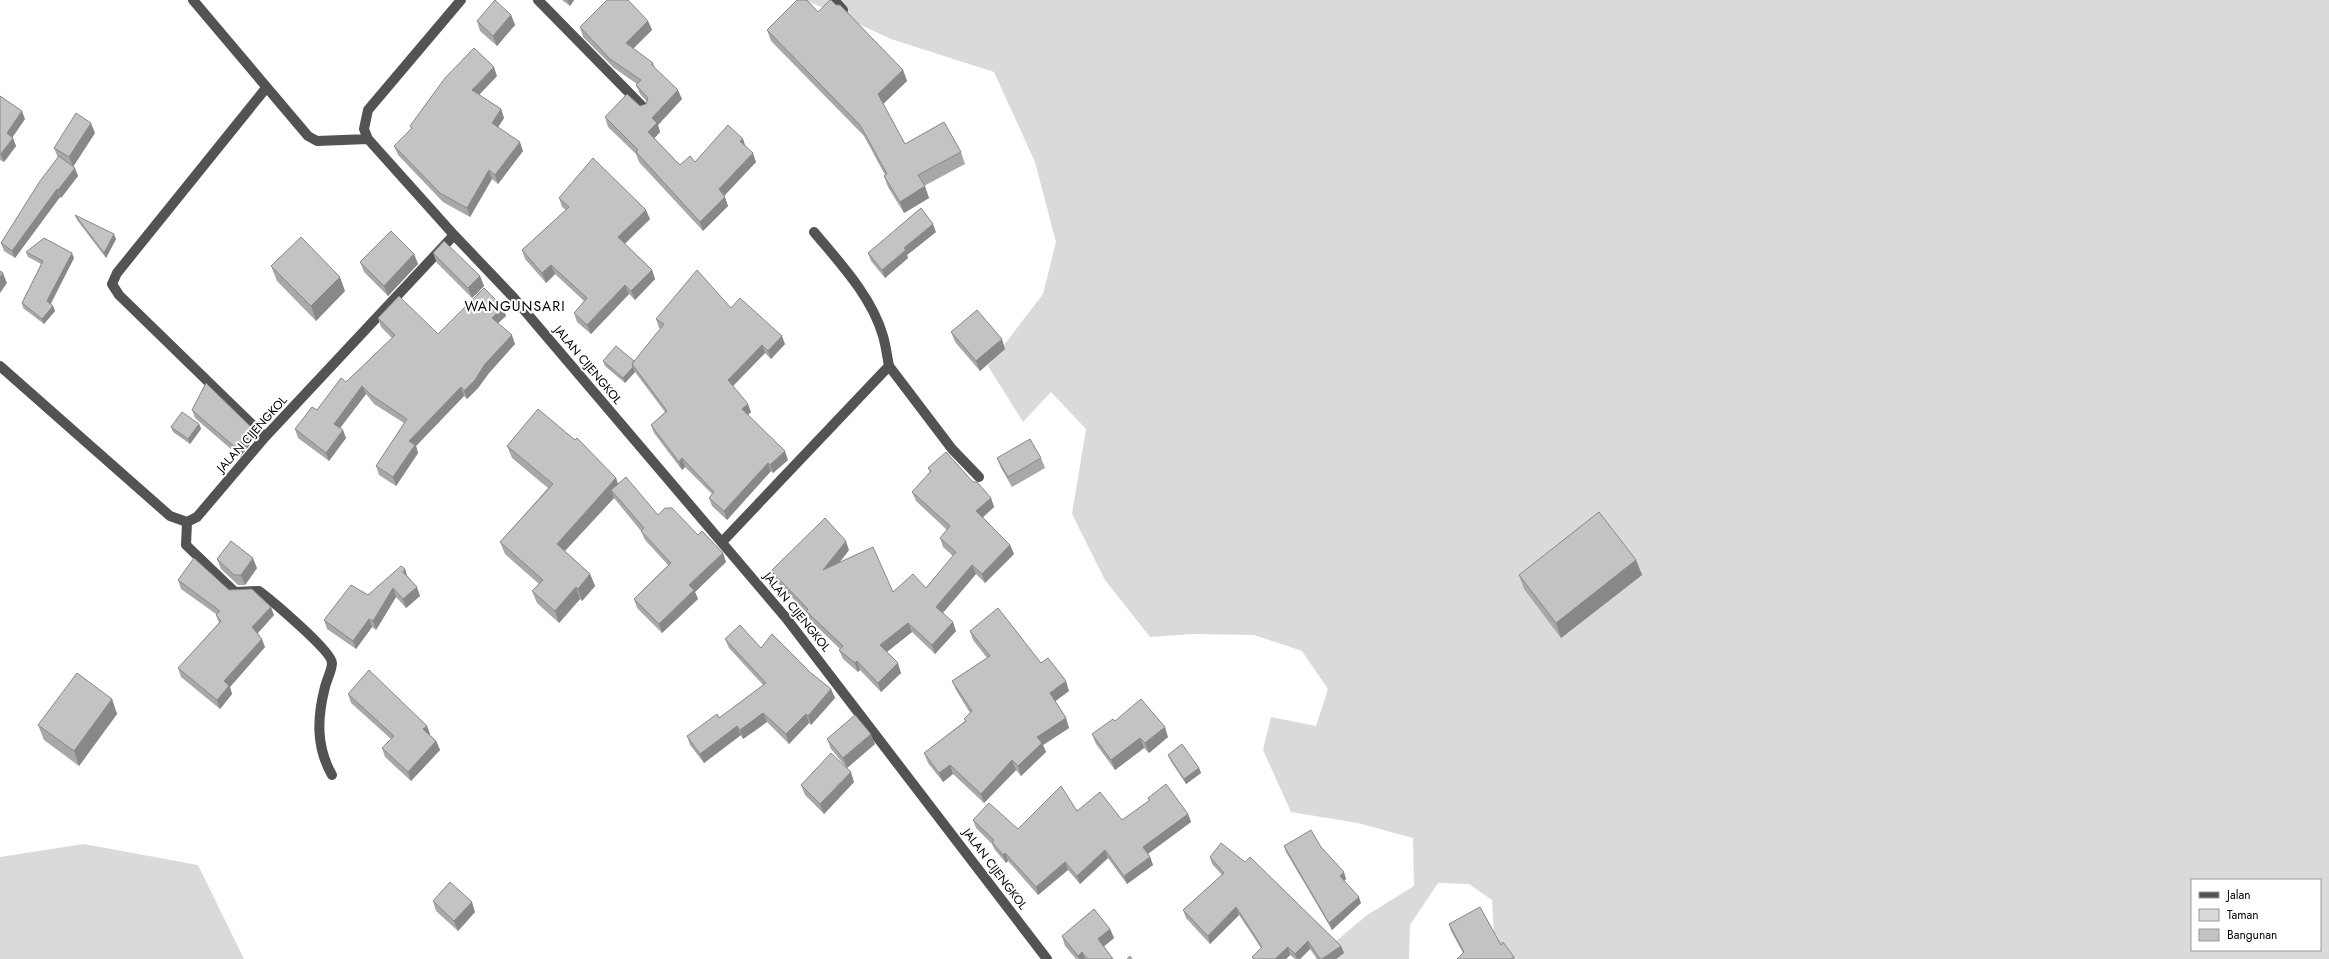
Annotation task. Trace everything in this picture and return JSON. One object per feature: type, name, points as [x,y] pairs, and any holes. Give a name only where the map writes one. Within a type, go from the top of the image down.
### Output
[{"type":"street","points":[[193,0],[308,136],[317,141],[368,139]]},
{"type":"street","points":[[454,235],[368,139],[364,129],[368,110],[461,0]]},
{"type":"street","points":[[538,0],[645,109]]},
{"type":"street","points":[[834,0],[843,10]]},
{"type":"street","points":[[265,437],[119,295],[112,284],[117,273],[266,88]]},
{"type":"street","points":[[814,232],[850,276],[870,306],[883,335],[889,366],[952,449],[979,477]]},
{"type":"street","name":"JALAN CIJENGKOL","points":[[187,522],[197,517],[265,437],[454,235],[513,297],[796,630],[1047,959]]},
{"type":"street","points":[[0,366],[170,516],[187,522],[186,545],[235,592],[259,591],[312,637],[330,658],[332,663],[325,687],[318,728],[326,763],[332,775]]},
{"type":"street","points":[[722,542],[889,366]]},
{"type":"green space","points":[[806,0],[2329,0],[2329,959],[1510,959],[1494,939],[1492,900],[1469,884],[1438,883],[1410,925],[1409,959],[1315,959],[1367,915],[1414,886],[1413,838],[1358,823],[1291,812],[1263,750],[1271,717],[1316,726],[1328,689],[1302,651],[1254,635],[1192,634],[1150,637],[1105,580],[1072,514],[1086,429],[1051,392],[1023,422],[988,366],[1043,294],[1056,242],[1035,162],[994,72],[891,39]]},
{"type":"green space","points":[[84,844],[198,865],[244,959],[0,959],[0,857]]},
{"type":"building","points":[[495,0],[511,15],[493,36],[477,21]]},
{"type":"building","points":[[607,0],[628,0],[648,21],[626,43],[653,63],[652,65],[678,90],[652,118],[657,123],[648,132],[680,165],[690,156],[695,162],[728,125],[743,139],[740,141],[753,153],[719,189],[725,197],[700,222],[636,152],[638,150],[605,117],[627,94],[640,106],[646,104],[648,98],[636,85],[641,80],[610,59],[580,27]]},
{"type":"building","points":[[797,0],[807,0],[818,12],[830,0],[836,5],[840,5],[903,70],[878,94],[905,144],[944,122],[961,152],[918,175],[925,186],[900,202],[884,176],[887,174],[860,125],[767,30]]},
{"type":"building","points":[[474,48],[494,67],[472,90],[501,109],[492,123],[520,142],[495,175],[489,170],[467,208],[440,193],[394,146],[412,128],[410,126],[445,78]]},
{"type":"building","points":[[0,96],[22,111],[7,133],[13,138],[1,154],[0,154]]},
{"type":"building","points":[[76,113],[91,123],[69,157],[54,148]]},
{"type":"building","points":[[59,156],[75,168],[58,190],[57,189],[12,251],[1,243],[40,181]]},
{"type":"building","points":[[593,158],[646,210],[618,237],[652,270],[631,291],[625,285],[587,325],[574,313],[587,298],[551,265],[542,273],[522,250],[569,207],[559,198]]},
{"type":"building","points":[[921,208],[933,224],[904,248],[906,250],[882,270],[868,253]]},
{"type":"building","points":[[75,215],[114,234],[104,253]]},
{"type":"building","points":[[391,231],[414,254],[384,286],[360,262]]},
{"type":"building","points":[[301,237],[340,277],[311,306],[271,266]]},
{"type":"building","points":[[44,238],[72,253],[47,301],[53,306],[42,319],[22,303],[43,261],[26,252]]},
{"type":"building","points":[[444,241],[480,276],[468,288],[433,253]]},
{"type":"building","points":[[697,270],[731,308],[740,298],[782,336],[768,351],[762,345],[728,380],[748,404],[742,409],[785,451],[770,465],[768,463],[724,511],[709,498],[714,492],[682,458],[679,462],[651,425],[667,411],[632,364],[664,324],[656,319]]},
{"type":"building","points":[[0,271],[3,273],[0,278]]},
{"type":"building","points":[[484,288],[503,307],[492,318],[512,335],[485,364],[475,380],[464,391],[461,387],[409,441],[415,445],[393,477],[376,466],[407,419],[371,395],[362,386],[334,424],[343,430],[326,453],[295,429],[312,407],[317,410],[341,378],[346,382],[395,335],[378,318],[399,296],[438,334]]},
{"type":"building","points":[[977,310],[1002,339],[976,361],[951,332]]},
{"type":"building","points":[[616,346],[634,361],[632,364],[633,367],[623,378],[603,361]]},
{"type":"building","points":[[206,383],[253,429],[236,448],[192,410]]},
{"type":"building","points":[[538,409],[575,440],[577,438],[616,478],[557,544],[590,574],[578,589],[576,587],[555,611],[532,591],[543,580],[500,542],[553,484],[507,446]]},
{"type":"building","points":[[182,412],[199,424],[188,439],[171,427]]},
{"type":"building","points":[[1030,439],[1041,458],[1008,477],[997,458]]},
{"type":"building","points":[[946,452],[973,482],[977,482],[991,498],[976,511],[1010,545],[982,574],[972,565],[936,607],[953,622],[932,645],[908,623],[880,645],[898,663],[878,683],[857,661],[855,663],[839,650],[843,646],[806,611],[808,609],[771,571],[825,518],[846,541],[823,570],[873,547],[893,592],[913,574],[926,588],[956,552],[940,538],[950,526],[912,492],[931,471],[928,468]]},
{"type":"building","points":[[626,477],[658,515],[665,508],[672,508],[698,535],[702,531],[723,553],[689,585],[694,590],[659,624],[634,599],[671,563],[641,531],[644,528],[611,490]]},
{"type":"building","points":[[1599,512],[1636,560],[1556,623],[1519,575]]},
{"type":"building","points":[[231,541],[253,558],[241,575],[234,575],[217,559]]},
{"type":"building","points":[[194,558],[229,590],[252,589],[271,607],[252,627],[262,639],[224,681],[229,686],[217,700],[178,668],[221,621],[216,615],[220,611],[178,580]]},
{"type":"building","points":[[401,566],[405,569],[403,572],[417,587],[403,599],[393,588],[373,621],[369,619],[353,641],[324,620],[351,585],[368,595]]},
{"type":"building","points":[[998,608],[1041,663],[1048,658],[1066,681],[1050,693],[1066,718],[1037,737],[1042,743],[1018,766],[1012,760],[981,794],[950,765],[939,773],[924,753],[966,721],[964,719],[972,711],[952,681],[990,656],[970,631]]},
{"type":"building","points":[[740,625],[761,648],[772,634],[811,673],[831,689],[808,716],[806,714],[786,734],[763,713],[740,730],[737,726],[700,754],[687,736],[717,714],[719,718],[766,683],[725,639]]},
{"type":"building","points":[[369,670],[427,726],[423,729],[436,741],[408,772],[382,748],[394,736],[348,694]]},
{"type":"building","points":[[77,673],[112,699],[74,751],[38,725]]},
{"type":"building","points":[[1141,699],[1165,727],[1145,743],[1140,738],[1111,760],[1092,734],[1113,719],[1115,721]]},
{"type":"building","points":[[855,715],[871,734],[843,758],[827,739]]},
{"type":"building","points":[[1182,744],[1199,768],[1184,779],[1168,755]]},
{"type":"building","points":[[831,753],[851,772],[820,804],[801,785]]},
{"type":"building","points":[[1166,784],[1188,814],[1143,847],[1150,857],[1124,876],[1105,850],[1077,876],[1065,862],[1036,887],[1005,853],[1003,855],[992,842],[994,840],[973,820],[989,803],[1018,829],[1061,786],[1077,811],[1100,792],[1122,820],[1150,800],[1148,798]]},
{"type":"building","points":[[1311,830],[1321,847],[1344,872],[1340,876],[1359,897],[1329,923],[1284,846]]},
{"type":"building","points":[[1221,843],[1245,862],[1250,857],[1341,946],[1322,959],[1320,959],[1308,941],[1295,954],[1288,947],[1275,959],[1254,959],[1252,957],[1262,947],[1236,907],[1208,936],[1183,910],[1224,873],[1210,857]]},
{"type":"building","points":[[450,882],[472,902],[454,921],[433,901]]},
{"type":"building","points":[[1480,907],[1501,945],[1503,942],[1514,957],[1511,959],[1457,959],[1464,952],[1449,924]]},
{"type":"building","points":[[1094,909],[1110,929],[1098,939],[1113,959],[1087,959],[1082,952],[1078,956],[1062,936]]},
{"type":"district","name":"WANGUNSARI","points":[[515,306]]}]
